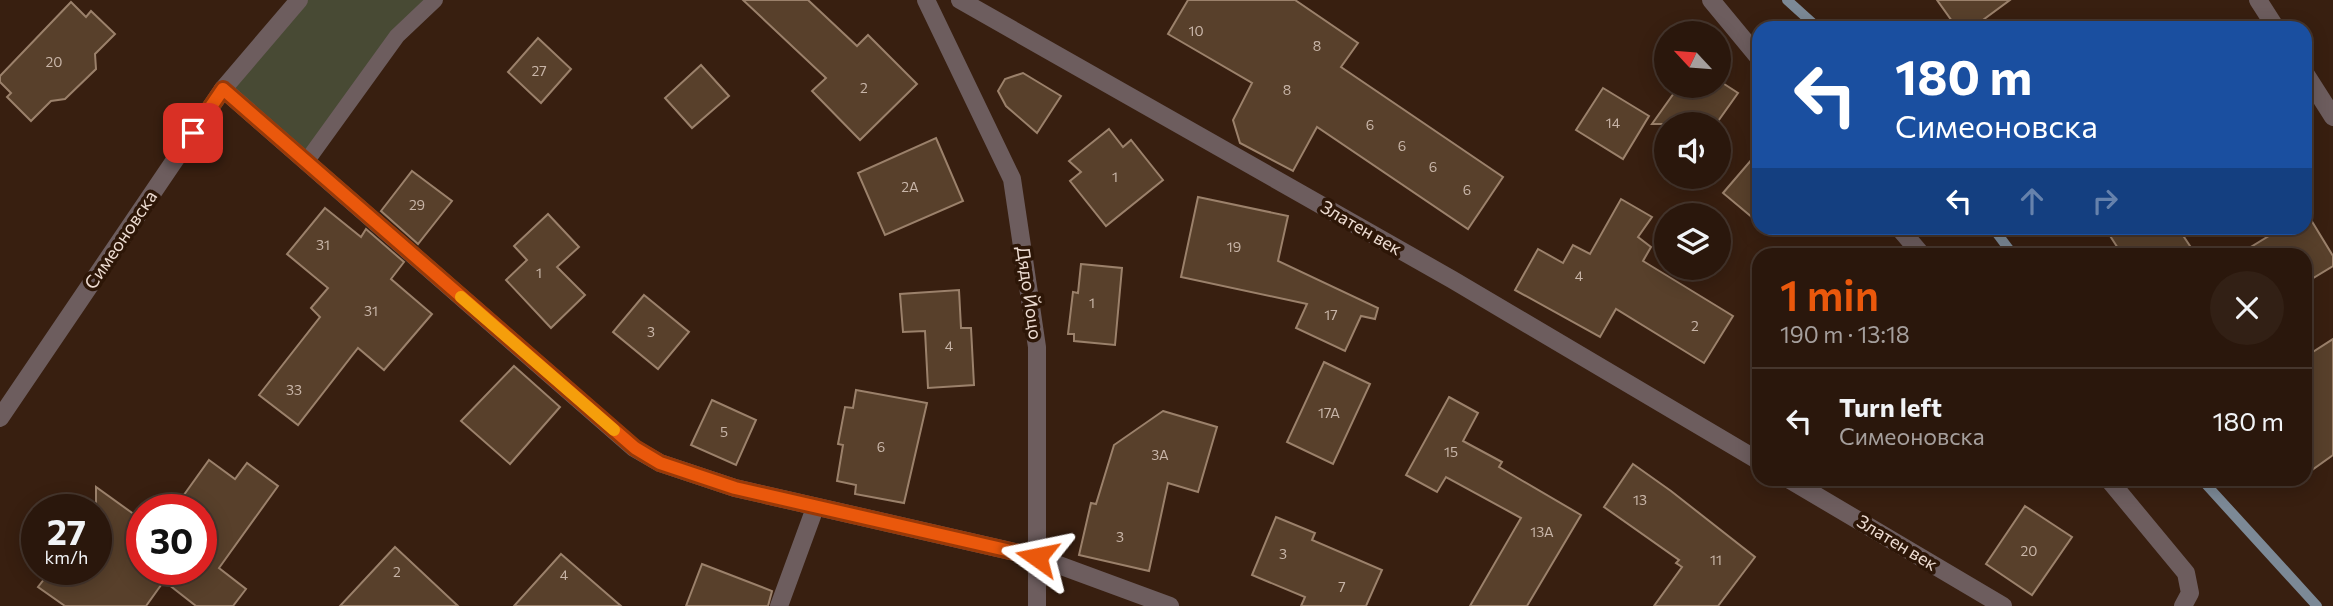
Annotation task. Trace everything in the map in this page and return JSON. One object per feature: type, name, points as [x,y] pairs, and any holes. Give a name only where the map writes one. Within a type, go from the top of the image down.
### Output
[{"type":"street","name":"Симеоновска","points":[[0,418],[223,89],[299,0]]},
{"type":"street","name":"Дядо Йоцо","points":[[926,0],[1012,179],[1037,347],[1037,606]]},
{"type":"street","name":"Златен век","points":[[960,0],[1454,280],[1752,457]]},
{"type":"street","points":[[1711,0],[1752,50]]},
{"type":"street","points":[[2258,0],[2272,21]]},
{"type":"street","points":[[2312,84],[2333,117]]},
{"type":"street","points":[[223,89],[635,448],[660,463],[735,488],[815,508],[1037,557],[1170,606]]},
{"type":"street","name":"Златен век","points":[[1800,486],[2003,606]]},
{"type":"street","points":[[2114,486],[2186,573],[2187,599]]},
{"type":"street","points":[[779,606],[815,508]]},
{"type":"lane","points":[[306,162],[397,36],[435,0]]},
{"type":"green space","points":[[299,0],[435,0],[306,162],[223,89]]},
{"type":"building","points":[[743,0],[808,0],[857,46],[868,35],[917,84],[860,140],[812,91],[826,78]]},
{"type":"building","points":[[1188,0],[1295,0],[1358,43],[1341,67],[1503,177],[1468,229],[1317,127],[1293,171],[1240,143],[1233,120],[1252,83],[1168,34]]},
{"type":"building","points":[[1937,0],[2010,0],[1982,21],[1952,21]]},
{"type":"building","points":[[71,2],[86,17],[91,11],[115,34],[95,54],[96,69],[65,99],[51,101],[31,121],[7,97],[11,93],[0,82],[0,76]]},
{"type":"building","points":[[538,38],[571,69],[541,103],[508,72]]},
{"type":"building","points":[[701,65],[729,96],[692,128],[665,98]]},
{"type":"building","points":[[1023,73],[1061,96],[1037,133],[1006,106],[998,91],[1005,79]]},
{"type":"building","points":[[1603,88],[1649,116],[1623,159],[1576,130]]},
{"type":"building","points":[[1731,88],[1738,93],[1725,112],[1661,112],[1670,98],[1731,98]]},
{"type":"building","points":[[1109,129],[1123,147],[1131,140],[1163,180],[1106,226],[1070,181],[1081,172],[1069,161]]},
{"type":"building","points":[[936,138],[963,201],[885,235],[858,173]]},
{"type":"building","points":[[1752,159],[1752,217],[1723,193],[1731,189],[1731,184]]},
{"type":"building","points":[[412,171],[452,201],[418,244],[381,211]]},
{"type":"building","points":[[1198,197],[1288,216],[1278,261],[1378,308],[1375,319],[1361,316],[1345,351],[1296,328],[1307,304],[1181,277]]},
{"type":"building","points":[[1621,199],[1652,217],[1638,237],[1651,247],[1643,261],[1654,268],[1654,280],[1674,280],[1733,316],[1704,363],[1616,309],[1600,337],[1515,290],[1538,249],[1563,263],[1573,245],[1590,254]]},
{"type":"building","points":[[325,208],[361,237],[366,229],[404,262],[391,279],[432,314],[384,370],[358,348],[298,425],[259,395],[320,317],[311,308],[328,288],[287,254]]},
{"type":"building","points":[[548,214],[579,247],[557,267],[585,295],[551,328],[506,280],[527,260],[514,246]]},
{"type":"building","points":[[2312,222],[2333,256],[2333,266],[2312,279],[2312,248],[2249,248],[2270,235],[2312,235]]},
{"type":"building","points":[[2110,235],[2183,235],[2190,246],[2187,248],[2118,248]]},
{"type":"building","points":[[1081,264],[1122,268],[1115,345],[1074,341],[1074,334],[1068,334],[1073,292],[1078,293]]},
{"type":"building","points":[[959,290],[961,328],[971,328],[974,385],[928,388],[925,331],[903,332],[900,294]]},
{"type":"building","points":[[644,295],[689,332],[658,369],[613,332]]},
{"type":"building","points":[[2333,339],[2333,455],[2312,470],[2312,352]]},
{"type":"building","points":[[1324,362],[1370,384],[1333,464],[1287,442]]},
{"type":"building","points":[[514,366],[560,407],[510,464],[461,421]]},
{"type":"building","points":[[856,390],[927,403],[904,503],[855,494],[856,485],[837,481],[843,445],[838,444],[845,407],[853,408]]},
{"type":"building","points":[[1449,397],[1478,413],[1463,441],[1502,462],[1499,467],[1581,515],[1527,606],[1470,606],[1521,518],[1446,477],[1437,492],[1406,475]]},
{"type":"building","points":[[712,400],[756,420],[736,465],[691,445]]},
{"type":"building","points":[[1163,411],[1217,427],[1198,492],[1168,483],[1149,571],[1079,555],[1091,503],[1096,504],[1114,445]]},
{"type":"building","points":[[209,460],[235,479],[247,463],[278,486],[219,568],[246,589],[233,606],[196,606],[169,585],[217,585],[217,494],[185,494]]},
{"type":"building","points":[[1633,464],[1755,557],[1718,606],[1654,606],[1682,567],[1676,563],[1679,560],[1604,507]]},
{"type":"building","points":[[96,487],[106,494],[96,494]]},
{"type":"building","points":[[112,498],[126,509],[126,585],[161,585],[146,606],[65,606],[38,587],[112,585]]},
{"type":"building","points":[[2025,506],[2072,537],[2032,595],[1986,564]]},
{"type":"building","points":[[1276,517],[1315,533],[1312,540],[1382,570],[1366,606],[1301,606],[1305,597],[1252,575]]},
{"type":"building","points":[[395,547],[458,606],[340,606]]},
{"type":"building","points":[[561,554],[621,606],[514,606]]},
{"type":"building","points":[[702,564],[772,591],[768,606],[686,606]]},
{"type":"waterway","points":[[1787,0],[1810,21]]},
{"type":"waterway","points":[[1998,235],[2008,248]]},
{"type":"waterway","points":[[2207,486],[2317,606]]},
{"type":"slow traffic","points":[[461,297],[614,430]]},
{"type":"route","points":[[193,133],[223,89],[635,448],[660,463],[762,495],[1037,557]]}]
